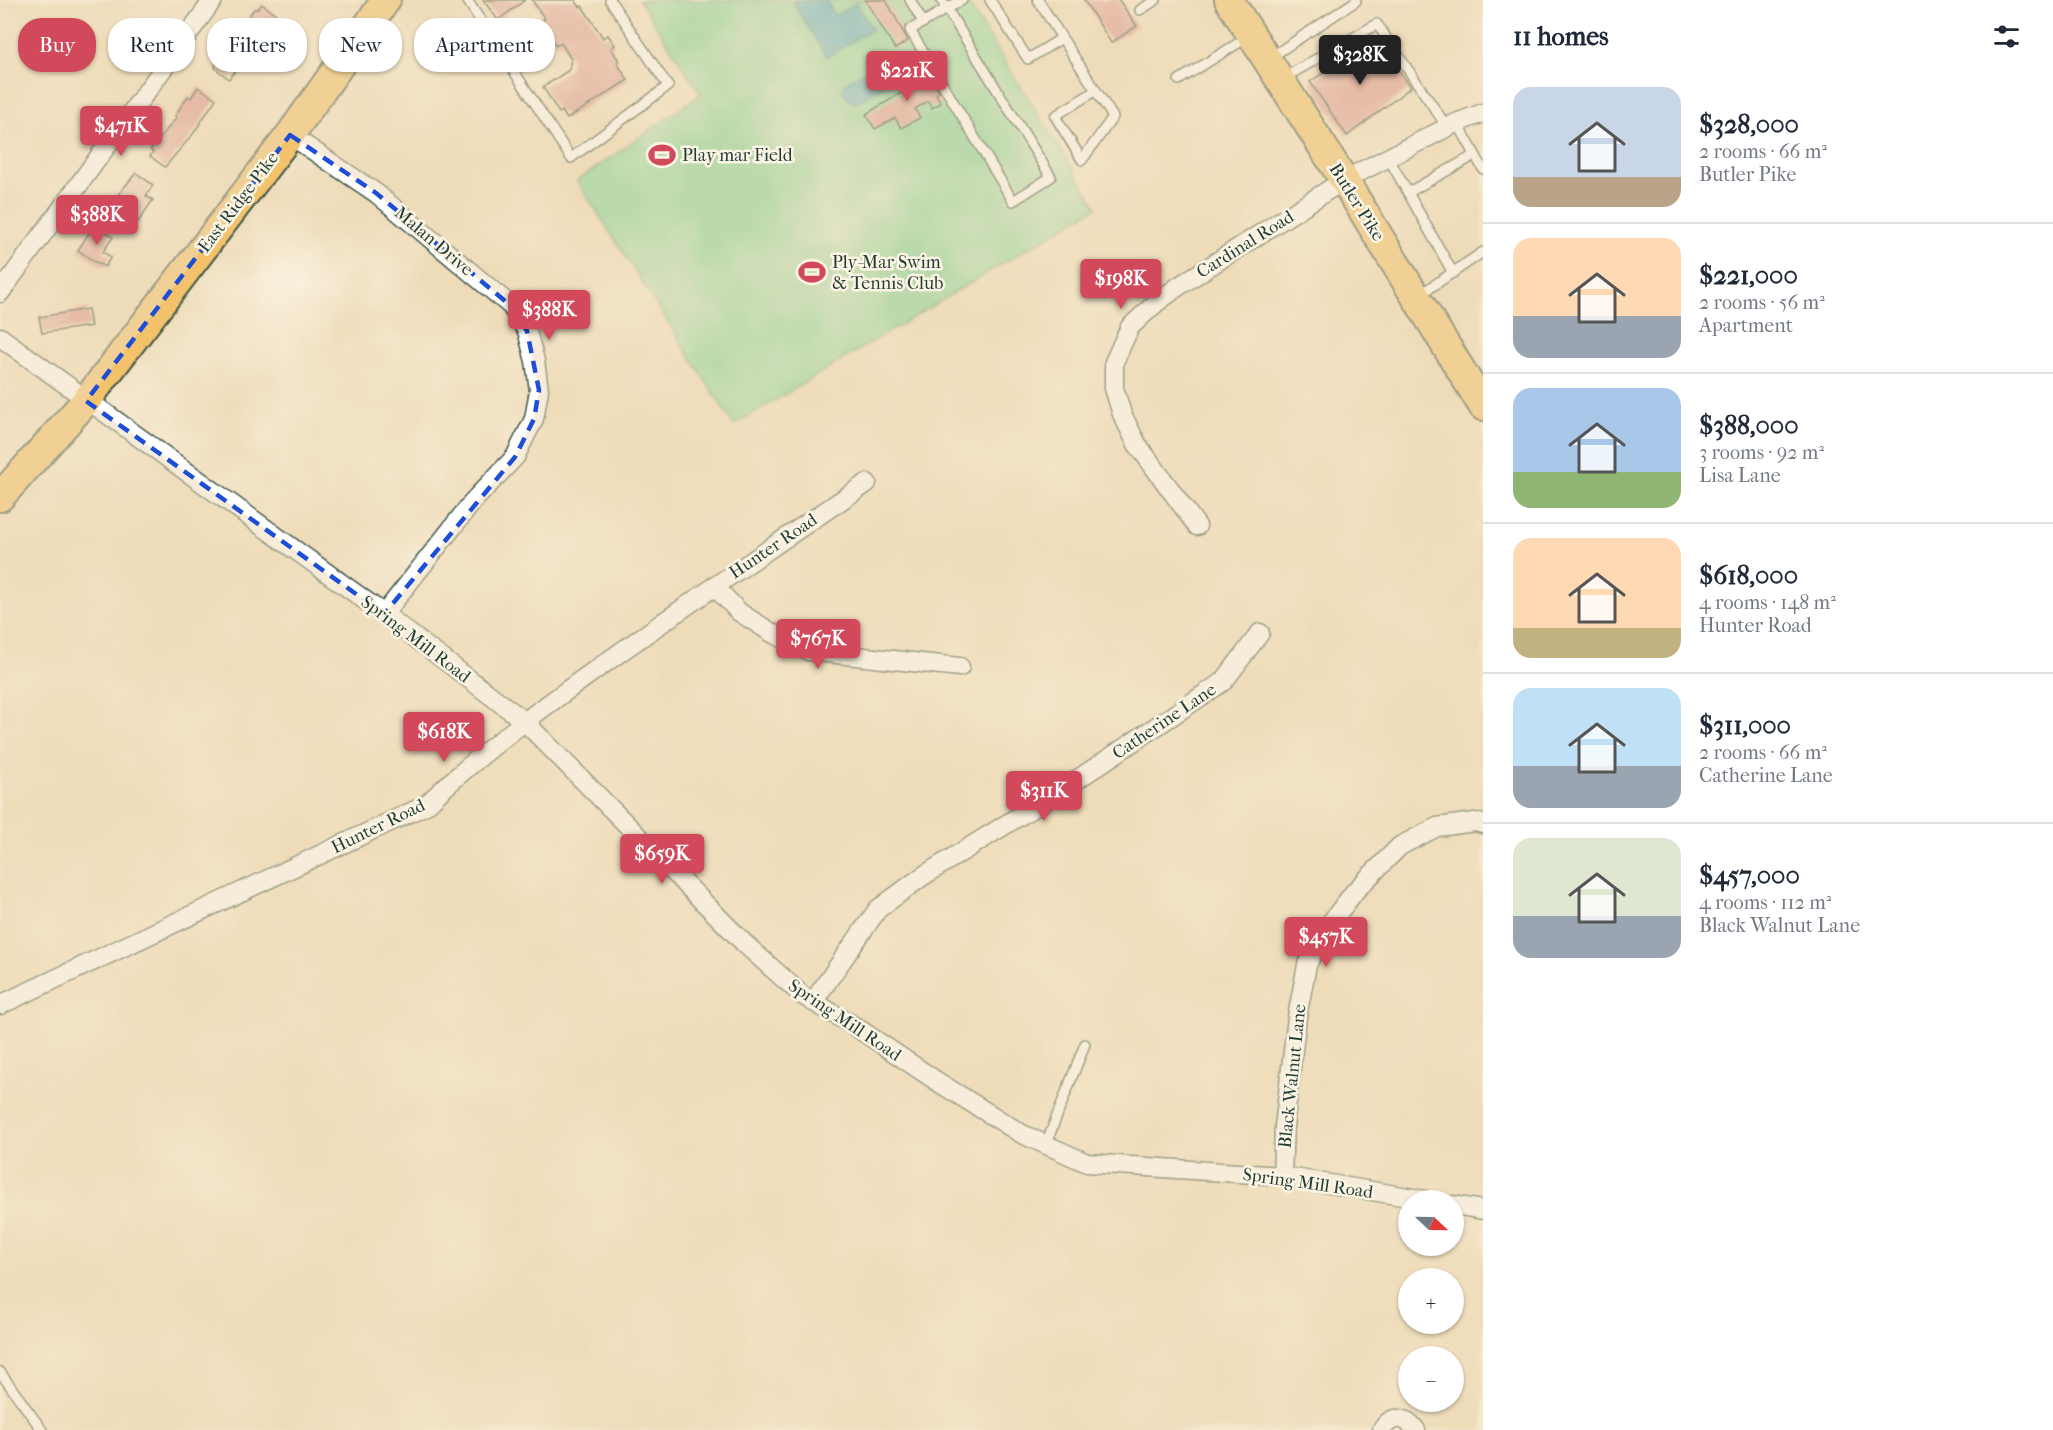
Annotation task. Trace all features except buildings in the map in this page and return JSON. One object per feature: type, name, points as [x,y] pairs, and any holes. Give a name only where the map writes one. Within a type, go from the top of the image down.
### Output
[{"type":"main road","name":"East Ridge Pike","points":[[0,497],[86,401],[290,135],[386,0]]},
{"type":"main road","name":"Butler Pike","points":[[1235,2],[1250,35],[1344,180],[1483,406]]},
{"type":"street","points":[[0,293],[213,0]]},
{"type":"street","name":"Cardinal Road","points":[[1197,526],[1137,444],[1122,414],[1114,388],[1114,362],[1130,327],[1179,286],[1344,180],[1452,125],[1483,113]]},
{"type":"street","name":"Malan Drive","points":[[290,135],[376,193],[511,306],[527,331],[535,361],[539,390],[534,419],[515,457],[475,499],[384,614]]},
{"type":"street","name":"Spring Mill Road","points":[[0,337],[384,614],[524,721],[747,946],[801,995],[856,1027],[1013,1129],[1087,1163],[1282,1176],[1398,1195]]},
{"type":"street","name":"Hunter Road","points":[[0,1005],[426,805],[462,770],[524,721],[714,586],[867,483]]},
{"type":"street","points":[[714,586],[739,612],[772,633],[808,651],[960,667]]},
{"type":"street","name":"Catherine Lane","points":[[813,1002],[878,909],[924,876],[1060,791],[1224,681],[1260,633]]},
{"type":"street","name":"Black Walnut Lane","points":[[1282,1176],[1284,1127],[1297,1017],[1307,964],[1322,934],[1355,891],[1400,846],[1437,827],[1475,822],[1483,824]]},
{"type":"street","points":[[1464,1206],[1483,1209]]},
{"type":"street","points":[[1382,1430],[1390,1420],[1396,1418],[1409,1422],[1416,1430]]},
{"type":"lane","points":[[467,0],[571,158],[669,86],[610,0]]},
{"type":"lane","points":[[910,0],[923,22]]},
{"type":"lane","points":[[941,0],[947,9],[1052,177],[1013,201],[910,30],[923,22],[947,9],[962,0]]},
{"type":"lane","points":[[990,0],[1028,59],[1062,38]]},
{"type":"lane","points":[[1038,0],[1113,117],[1082,160],[1055,116],[1095,91]]},
{"type":"lane","points":[[1140,10],[1155,0]]},
{"type":"lane","points":[[1273,70],[1356,1]]},
{"type":"lane","points":[[1273,70],[1377,24],[1475,155],[1483,169]]},
{"type":"lane","points":[[1179,80],[1250,35]]},
{"type":"lane","points":[[1408,192],[1475,155]]},
{"type":"lane","points":[[1389,159],[1453,273]]},
{"type":"lane","points":[[1416,298],[1483,252]]},
{"type":"lane","points":[[1046,1144],[1085,1044]]},
{"type":"lane","points":[[0,1372],[42,1430]]},
{"type":"highlighted area","points":[[290,135],[376,193],[511,306],[527,331],[539,390],[534,419],[515,457],[384,614],[86,401]]},
{"type":"green space","name":"Ply-Mar Swim & Tennis Club","points":[[639,0],[966,0],[1097,207],[734,425],[577,181],[701,94]]},
{"type":"water","points":[[799,0],[826,0],[835,16],[856,3],[872,29],[827,57],[793,3]]},
{"type":"water","points":[[885,58],[897,78],[856,103],[849,100],[842,91],[844,84]]},
{"type":"place","name":"Play mar Field","points":[[662,155]]},
{"type":"place","name":"Ply-Mar Swim & Tennis Club","points":[[812,272]]}]
